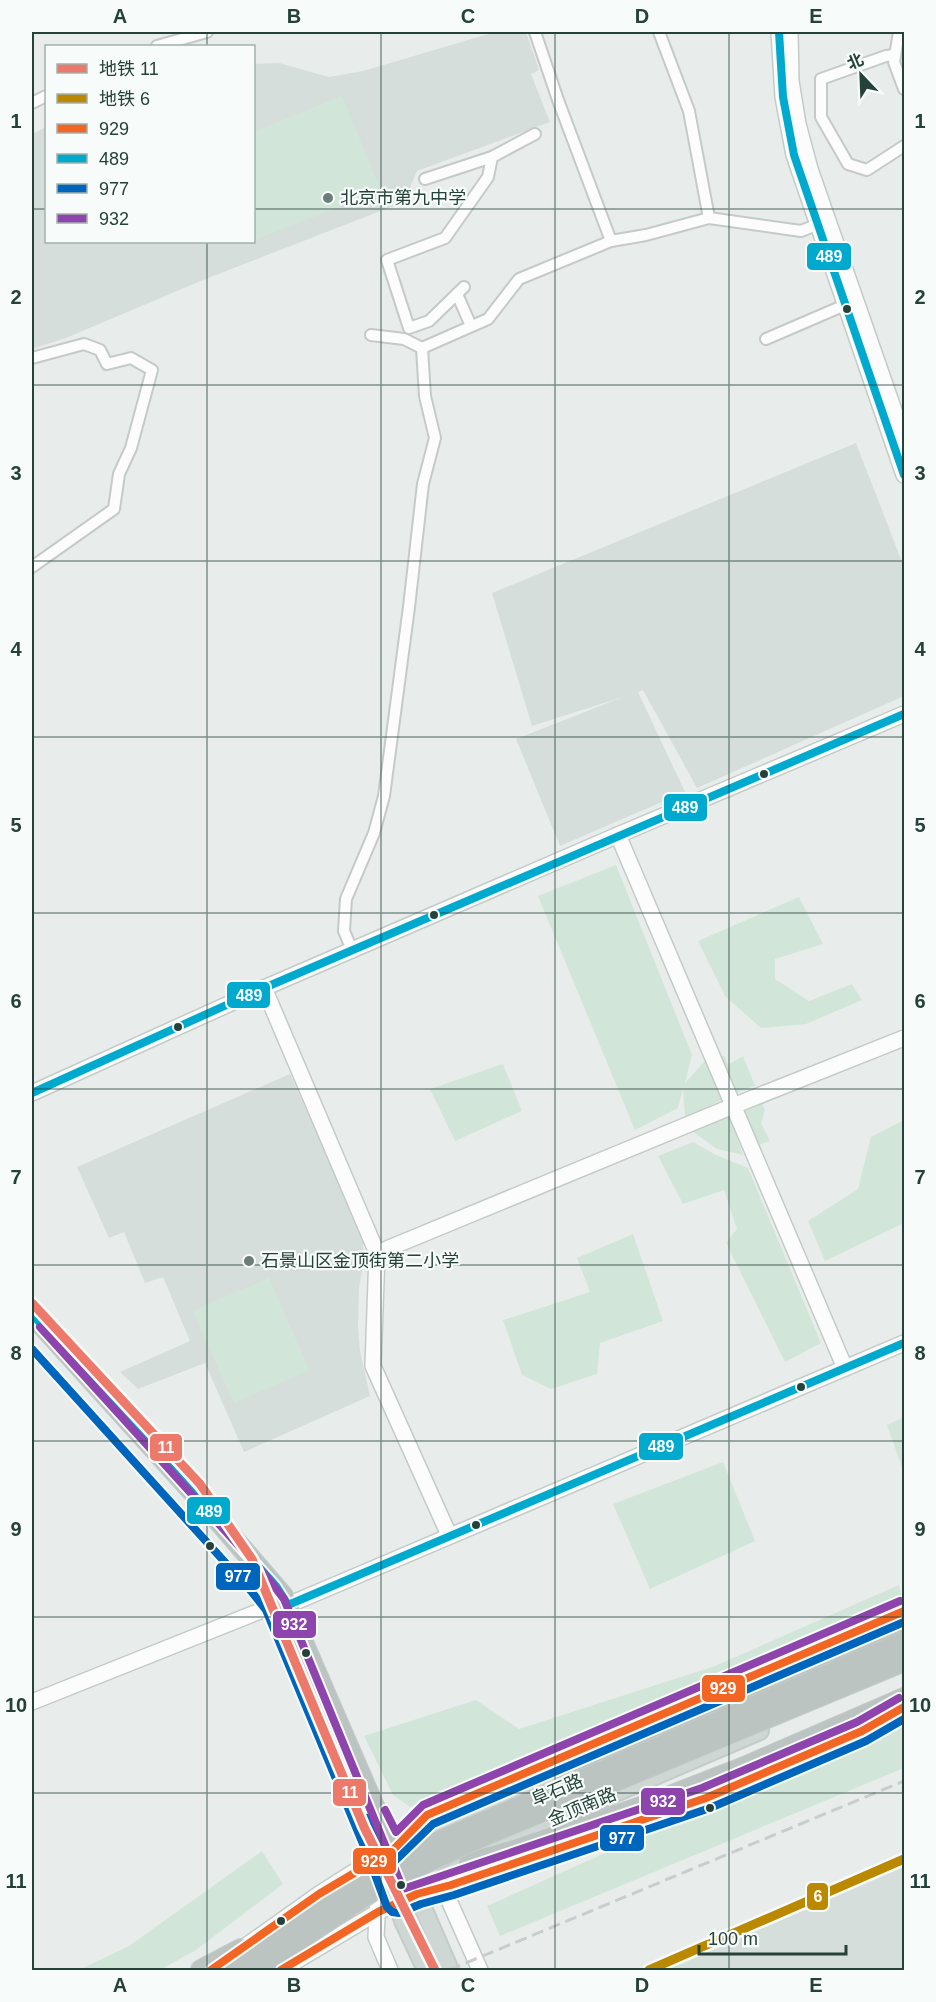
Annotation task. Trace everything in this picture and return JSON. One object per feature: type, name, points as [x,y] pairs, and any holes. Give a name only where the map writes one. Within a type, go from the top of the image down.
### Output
[{"type":"highway","points":[[32,1314],[276,1586],[281,1605],[360,1777],[387,1854]]},
{"type":"highway","points":[[32,1334],[259,1584],[281,1605]]},
{"type":"highway","points":[[517,1784],[575,1763],[904,1625]]},
{"type":"highway","name":"阜石路","points":[[226,1971],[351,1888],[428,1846],[904,1640]]},
{"type":"highway","name":"阜石路","points":[[254,1971],[386,1882],[471,1840],[904,1660]]},
{"type":"highway","points":[[469,1863],[512,1851],[644,1806],[742,1768],[904,1698]]},
{"type":"highway","points":[[593,1746],[616,1746]]},
{"type":"highway","points":[[201,1971],[240,1949]]},
{"type":"main road","name":"金顶南路","points":[[387,1854],[409,1850],[904,1640]]},
{"type":"main road","name":"金顶南路","points":[[417,1894],[440,1885],[469,1863],[506,1840],[904,1669]]},
{"type":"main road","points":[[387,1854],[517,1784],[606,1765]]},
{"type":"main road","points":[[387,1854],[417,1894],[450,1971]]},
{"type":"main road","points":[[387,1854],[397,1903],[426,1971]]},
{"type":"street","points":[[162,45],[207,32]]},
{"type":"street","points":[[535,32],[611,241]]},
{"type":"street","points":[[659,32],[689,111],[709,218]]},
{"type":"street","points":[[779,32],[783,97],[794,155],[904,439]]},
{"type":"street","points":[[790,32],[791,81],[798,124],[822,223],[844,305],[904,475]]},
{"type":"street","points":[[899,32],[894,62],[904,89]]},
{"type":"street","points":[[895,55],[821,79],[821,117],[848,164],[867,170],[904,146]]},
{"type":"street","points":[[425,179],[492,157],[535,134]]},
{"type":"street","points":[[471,326],[461,290],[429,321],[409,328],[387,260],[445,238],[488,177],[492,157]]},
{"type":"street","points":[[422,348],[488,319],[519,279],[611,241],[646,235],[709,218],[801,231],[822,223]]},
{"type":"street","points":[[766,339],[844,305]]},
{"type":"street","points":[[371,335],[404,339],[422,348]]},
{"type":"street","points":[[32,358],[84,344],[100,350],[107,364],[131,358],[152,370],[131,448],[119,474],[114,509],[32,567]]},
{"type":"street","points":[[351,950],[344,931],[346,899],[374,833],[384,796],[423,484],[435,438],[425,396],[422,348]]},
{"type":"street","points":[[32,1093],[351,950],[904,714]]},
{"type":"street","points":[[618,835],[844,1368]]},
{"type":"street","points":[[264,988],[377,1253],[374,1366],[449,1535]]},
{"type":"street","points":[[377,1253],[904,1038]]},
{"type":"street","points":[[32,1702],[281,1605],[904,1342]]},
{"type":"street","points":[[517,1784],[593,1746],[904,1611]]},
{"type":"street","name":"金顶南路","points":[[440,1885],[722,1791],[862,1731],[904,1707]]},
{"type":"street","points":[[387,1854],[376,1937],[390,1971]]},
{"type":"street","points":[[212,1971],[319,1894],[387,1854]]},
{"type":"street","points":[[440,1885],[480,1971]]},
{"type":"street","points":[[281,1971],[378,1912],[417,1894]]},
{"type":"shaded area","name":"北京市第九中学","points":[[495,32],[526,32],[539,70],[531,74],[550,122],[417,171],[409,190],[396,205],[203,280],[66,338],[32,349],[32,134],[45,128],[45,243],[255,243],[255,64],[279,63],[329,77],[363,71]]},
{"type":"shaded area","points":[[856,443],[904,567],[904,696],[697,788],[643,690],[638,692],[685,792],[560,846],[516,739],[623,697],[532,726],[492,593]]},
{"type":"shaded area","name":"石景山区金顶街第二小学","points":[[290,1074],[363,1238],[358,1327],[360,1351],[370,1396],[244,1452],[205,1363],[138,1389],[120,1372],[190,1341],[163,1277],[145,1283],[124,1232],[109,1238],[77,1167]]},
{"type":"shaded area","points":[[904,1861],[904,1970],[657,1970]]},
{"type":"green space","points":[[342,96],[381,191],[255,240],[255,132]]},
{"type":"green space","points":[[616,865],[692,1055],[685,1083],[706,1060],[722,1100],[685,1118],[683,1088],[678,1108],[635,1130],[538,896]]},
{"type":"green space","points":[[799,897],[823,944],[775,959],[775,979],[809,1001],[852,984],[862,1000],[806,1024],[761,1028],[725,996],[698,941]]},
{"type":"green space","points":[[720,1056],[724,1056],[728,1065],[743,1056],[755,1086],[735,1093]]},
{"type":"green space","points":[[503,1064],[522,1111],[455,1141],[430,1089]]},
{"type":"green space","points":[[760,1098],[765,1110],[761,1123],[770,1141],[756,1146],[741,1110]]},
{"type":"green space","points":[[730,1117],[743,1155],[717,1149],[692,1131]]},
{"type":"green space","points":[[904,1120],[904,1223],[825,1261],[808,1221],[858,1189],[871,1137]]},
{"type":"green space","points":[[693,1142],[716,1155],[748,1168],[821,1343],[785,1362],[726,1243],[737,1229],[724,1190],[683,1204],[658,1156]]},
{"type":"green space","points":[[633,1234],[663,1321],[600,1343],[597,1374],[551,1389],[522,1375],[503,1320],[590,1292],[577,1258]]},
{"type":"green space","points":[[269,1278],[309,1370],[234,1403],[193,1311]]},
{"type":"green space","points":[[904,1417],[904,1473],[887,1425]]},
{"type":"green space","points":[[723,1462],[755,1541],[650,1589],[613,1504]]},
{"type":"green space","points":[[899,1585],[902,1598],[410,1807],[393,1795],[364,1736],[476,1700],[519,1729],[715,1666]]},
{"type":"green space","points":[[904,1719],[904,1768],[500,1936],[487,1906]]},
{"type":"green space","points":[[262,1851],[283,1884],[196,1950],[160,1970],[79,1970],[129,1946]]},
{"type":"railway","points":[[449,1970],[904,1781]]},
{"type":"metro line","name":"11","points":[[32,1303],[200,1484],[252,1559],[364,1827],[435,1970]]},
{"type":"metro line","name":"6","points":[[649,1970],[904,1859]]},
{"type":"transit line","name":"489","points":[[779,32],[783,97],[794,155],[904,475]]},
{"type":"transit line","name":"489","points":[[32,1093],[264,988],[904,714]]},
{"type":"transit line","name":"489","points":[[32,1314],[276,1586],[288,1605],[904,1343]]},
{"type":"transit line","name":"932","points":[[40,1327],[267,1577],[284,1599],[403,1889],[702,1788],[857,1722],[899,1698]]},
{"type":"transit line","name":"977","points":[[32,1349],[266,1610],[387,1907],[392,1912],[399,1913],[710,1808],[866,1741],[904,1719]]},
{"type":"transit line","name":"932","points":[[385,1810],[396,1832],[423,1805],[900,1601]]},
{"type":"transit line","name":"929","points":[[211,1970],[319,1894],[393,1850],[427,1815],[904,1611]]},
{"type":"transit line","name":"977","points":[[367,1818],[385,1856],[390,1860],[396,1860],[433,1824],[904,1622]]},
{"type":"transit line","name":"929","points":[[281,1970],[378,1912],[417,1894],[451,1885],[706,1798],[862,1731],[904,1707]]},
{"type":"place","name":"北京市第九中学","points":[[328,198]]},
{"type":"place","name":"石景山区金顶街第二小学","points":[[249,1261]]}]
